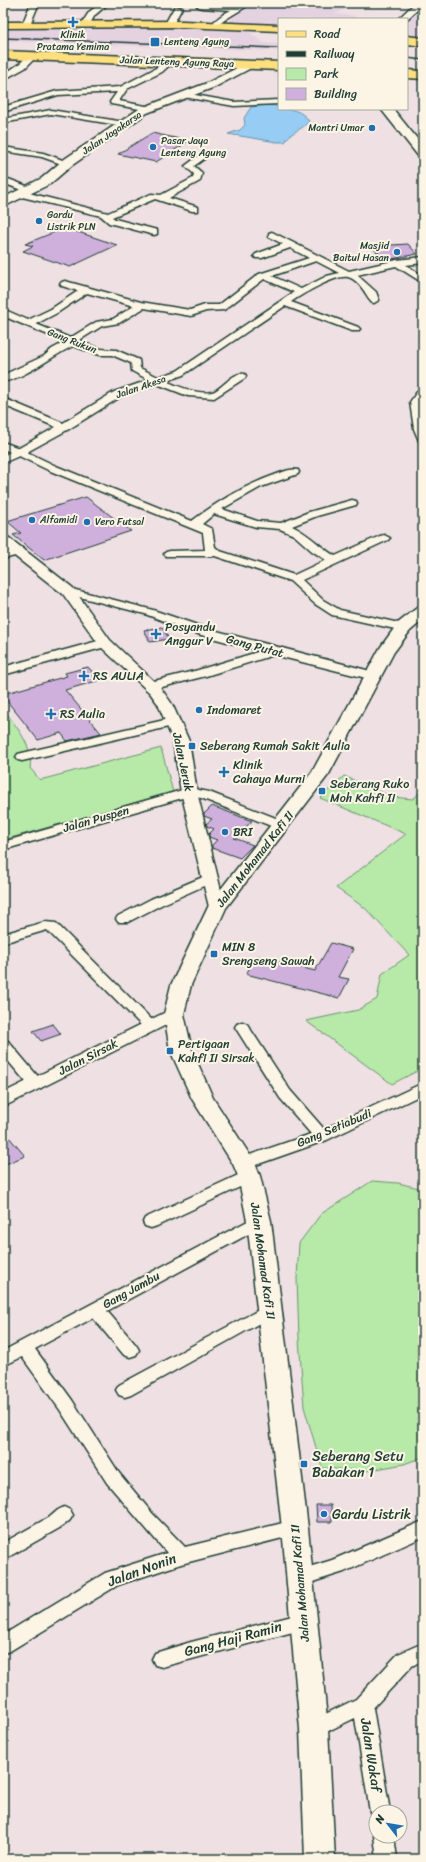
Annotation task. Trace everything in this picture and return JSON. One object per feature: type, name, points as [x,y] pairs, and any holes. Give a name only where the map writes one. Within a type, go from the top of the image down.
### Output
[{"type":"main road","points":[[3,25],[169,24],[278,28]]},
{"type":"main road","points":[[408,40],[423,42]]},
{"type":"main road","name":"Jalan Lenteng Agung Raya","points":[[3,55],[278,66]]},
{"type":"main road","name":"Jalan Jagakarsa","points":[[3,203],[46,181],[67,162],[124,124],[133,116],[148,108],[211,86],[249,65]]},
{"type":"main road","points":[[408,74],[423,75]]},
{"type":"main road","points":[[388,110],[423,154]]},
{"type":"main road","name":"Jalan Mohamad Kafi II","points":[[320,1859],[318,1726],[304,1621],[308,1576],[295,1528],[260,1221],[246,1169],[203,1099],[181,1050],[174,1014],[181,985],[217,907],[320,774],[386,652],[404,627],[423,612]]},
{"type":"street","points":[[26,25],[35,3]]},
{"type":"street","points":[[85,24],[92,14],[105,3]]},
{"type":"street","points":[[215,25],[220,19],[248,3]]},
{"type":"street","points":[[403,18],[420,3]]},
{"type":"street","points":[[200,6],[239,8]]},
{"type":"street","points":[[169,24],[178,8]]},
{"type":"street","points":[[3,78],[22,66],[33,56]]},
{"type":"street","points":[[3,110],[57,93],[121,89],[159,70],[170,61]]},
{"type":"street","points":[[121,89],[115,103],[148,108]]},
{"type":"street","points":[[187,95],[234,104],[278,102]]},
{"type":"street","points":[[3,121],[31,114],[51,112],[124,124]]},
{"type":"street","points":[[3,149],[40,155],[67,162]]},
{"type":"street","points":[[162,198],[197,180],[198,174],[189,166],[207,154]]},
{"type":"street","points":[[3,180],[25,192],[107,216],[112,221],[154,232]]},
{"type":"street","points":[[107,216],[154,196],[195,209]]},
{"type":"street","points":[[272,235],[356,278],[374,294],[374,300]]},
{"type":"street","points":[[259,256],[289,245]]},
{"type":"street","points":[[65,284],[140,305],[193,313],[205,308],[221,308],[262,276],[316,258]]},
{"type":"street","name":"Jalan Akesa","points":[[3,460],[18,453],[118,394],[180,373],[301,292],[330,278],[347,273],[423,260]]},
{"type":"street","points":[[397,264],[423,280]]},
{"type":"street","points":[[262,276],[274,279],[301,292]]},
{"type":"street","points":[[30,323],[54,311],[87,289]]},
{"type":"street","points":[[284,303],[355,328]]},
{"type":"street","points":[[3,379],[47,358],[72,342],[87,330],[100,324],[116,321],[140,307],[140,305]]},
{"type":"street","name":"Gang Rukun","points":[[3,312],[72,342],[100,352],[113,352],[136,362],[134,369],[156,381]]},
{"type":"street","points":[[156,381],[195,394],[203,393],[214,395],[241,376]]},
{"type":"street","points":[[423,392],[414,402],[419,429],[423,439]]},
{"type":"street","points":[[3,401],[65,426]]},
{"type":"street","points":[[3,445],[18,453],[208,531],[213,551]]},
{"type":"street","points":[[194,525],[213,510],[257,485],[294,472]]},
{"type":"street","points":[[282,526],[313,514],[352,503]]},
{"type":"street","points":[[213,510],[256,524],[282,526],[298,533],[316,549],[334,561]]},
{"type":"street","points":[[294,580],[384,538]]},
{"type":"street","name":"Jalan Jeruk","points":[[3,540],[68,591],[105,644],[150,686],[165,704],[181,741],[189,792],[217,907]]},
{"type":"street","points":[[170,554],[213,551],[278,572],[294,580],[319,602],[336,613],[404,627]]},
{"type":"street","points":[[3,556],[19,552]]},
{"type":"street","name":"Gang Putat","points":[[68,591],[149,612],[205,632],[374,676]]},
{"type":"street","points":[[3,671],[105,644]]},
{"type":"street","points":[[150,686],[202,673],[274,651]]},
{"type":"street","points":[[22,757],[174,722]]},
{"type":"street","points":[[189,792],[204,795],[281,825]]},
{"type":"street","name":"Jalan Puspen","points":[[3,846],[189,792]]},
{"type":"street","points":[[123,919],[156,902],[210,878]]},
{"type":"street","points":[[3,939],[45,926],[51,926],[150,1026]]},
{"type":"street","name":"Jalan Sirsak","points":[[3,1101],[174,1014]]},
{"type":"street","points":[[242,1027],[285,1094],[322,1136]]},
{"type":"street","points":[[3,1045],[36,1084]]},
{"type":"street","name":"Gang Setiabudi","points":[[151,1222],[246,1169],[322,1136],[423,1088]]},
{"type":"street","name":"Gang Jambu","points":[[3,1359],[260,1221]]},
{"type":"street","points":[[96,1310],[130,1350]]},
{"type":"street","points":[[125,1390],[270,1310]]},
{"type":"street","points":[[25,1348],[66,1405],[113,1478],[146,1518],[181,1556]]},
{"type":"street","points":[[3,1552],[57,1521],[64,1515]]},
{"type":"street","name":"Jalan Nonin","points":[[5,1639],[112,1579],[181,1556],[295,1528]]},
{"type":"street","points":[[308,1576],[337,1566],[423,1530]]},
{"type":"street","name":"Gang Haji Ramin","points":[[162,1660],[191,1650],[304,1621]]},
{"type":"street","points":[[358,1707],[405,1660],[423,1651]]},
{"type":"street","name":"Jalan Wakaf","points":[[318,1726],[358,1707],[378,1804]]},
{"type":"street","points":[[385,1844],[387,1859]]},
{"type":"shaded area","points":[[246,3],[357,3],[335,14],[356,16],[355,18],[278,18],[278,24],[257,23],[246,30],[264,43],[278,44],[278,51],[3,41],[3,28],[151,28],[225,30],[240,6]]},
{"type":"shaded area","points":[[412,15],[423,17],[423,38],[408,35],[408,18]]},
{"type":"green space","points":[[3,708],[22,736],[29,751],[30,768],[40,780],[161,748],[173,792],[3,840]]},
{"type":"green space","points":[[344,776],[392,797],[413,799],[423,790],[423,1068],[392,1084],[306,1021],[358,1010],[377,999],[382,974],[409,955],[365,908],[336,888],[406,834],[320,798]]},
{"type":"green space","points":[[372,1181],[398,1183],[423,1189],[423,1457],[404,1464],[366,1471],[322,1468],[304,1407],[299,1339],[297,1279],[299,1243],[321,1214]]},
{"type":"water","points":[[264,105],[278,106],[278,110],[292,110],[299,112],[309,121],[303,127],[290,135],[285,142],[228,134],[240,130],[245,125],[244,118],[251,107]]},
{"type":"building","name":"Pasar Jaya Lenteng Agung","points":[[152,133],[189,141],[156,162],[118,154]]},
{"type":"building","points":[[62,229],[78,232],[117,245],[70,267],[23,251],[33,246],[25,244]]},
{"type":"building","name":"Masjid Baitul Hasan","points":[[388,243],[392,245],[408,244],[417,254],[387,260],[371,247]]},
{"type":"building","name":"Vero Futsal","points":[[86,497],[131,531],[44,560],[13,535],[21,533],[7,521]]},
{"type":"building","name":"Posyandu Anggur V","points":[[162,627],[169,639],[150,642],[144,630]]},
{"type":"building","name":"RS Aulia","points":[[88,667],[100,680],[65,690],[101,733],[67,741],[61,733],[38,740],[3,696],[3,694],[67,676],[65,673]]},
{"type":"building","name":"BRI","points":[[212,806],[252,821],[234,838],[253,845],[240,858],[212,848],[212,845],[217,840],[209,837],[209,834],[214,829],[206,824],[212,819],[204,816],[204,814]]},
{"type":"building","points":[[331,943],[353,949],[338,977],[349,979],[339,998],[246,974],[257,956],[315,971]]},
{"type":"building","points":[[53,1024],[61,1034],[41,1041],[33,1031]]},
{"type":"building","points":[[3,1130],[25,1156],[3,1165]]},
{"type":"building","name":"Gardu Listrik","points":[[316,1505],[331,1505],[332,1522],[317,1522]]},
{"type":"railway","points":[[3,38],[278,48]]},
{"type":"railway","points":[[408,58],[423,60]]},
{"type":"place","name":"Klinik Pratama Yemima","points":[[73,22]]},
{"type":"place","name":"Lenteng Agung","points":[[155,42]]},
{"type":"place","name":"Mantri Umar","points":[[372,128]]},
{"type":"place","name":"Pasar Jaya Lenteng Agung","points":[[153,147]]},
{"type":"place","name":"Gardu Listrik PLN","points":[[39,221]]},
{"type":"place","name":"Masjid Baitul Hasan","points":[[397,252]]},
{"type":"place","name":"Alfamidi","points":[[32,520]]},
{"type":"place","name":"Vero Futsal","points":[[87,522]]},
{"type":"place","name":"Posyandu Anggur V","points":[[156,634]]},
{"type":"place","name":"RS AULIA","points":[[84,676]]},
{"type":"place","name":"Indomaret","points":[[199,710]]},
{"type":"place","name":"RS Aulia","points":[[51,714]]},
{"type":"place","name":"Seberang Rumah Sakit Aulia","points":[[192,746]]},
{"type":"place","name":"Klinik Cahaya Murni","points":[[224,772]]},
{"type":"place","name":"Seberang Ruko Moh Kahfi II","points":[[322,791]]},
{"type":"place","name":"BRI","points":[[225,832]]},
{"type":"place","name":"MIN 8 Srengseng Sawah","points":[[214,954]]},
{"type":"place","name":"Pertigaan Kahfi II Sirsak","points":[[170,1051]]},
{"type":"place","name":"Seberang Setu Babakan 1","points":[[304,1464]]},
{"type":"place","name":"Gardu Listrik","points":[[324,1514]]}]
